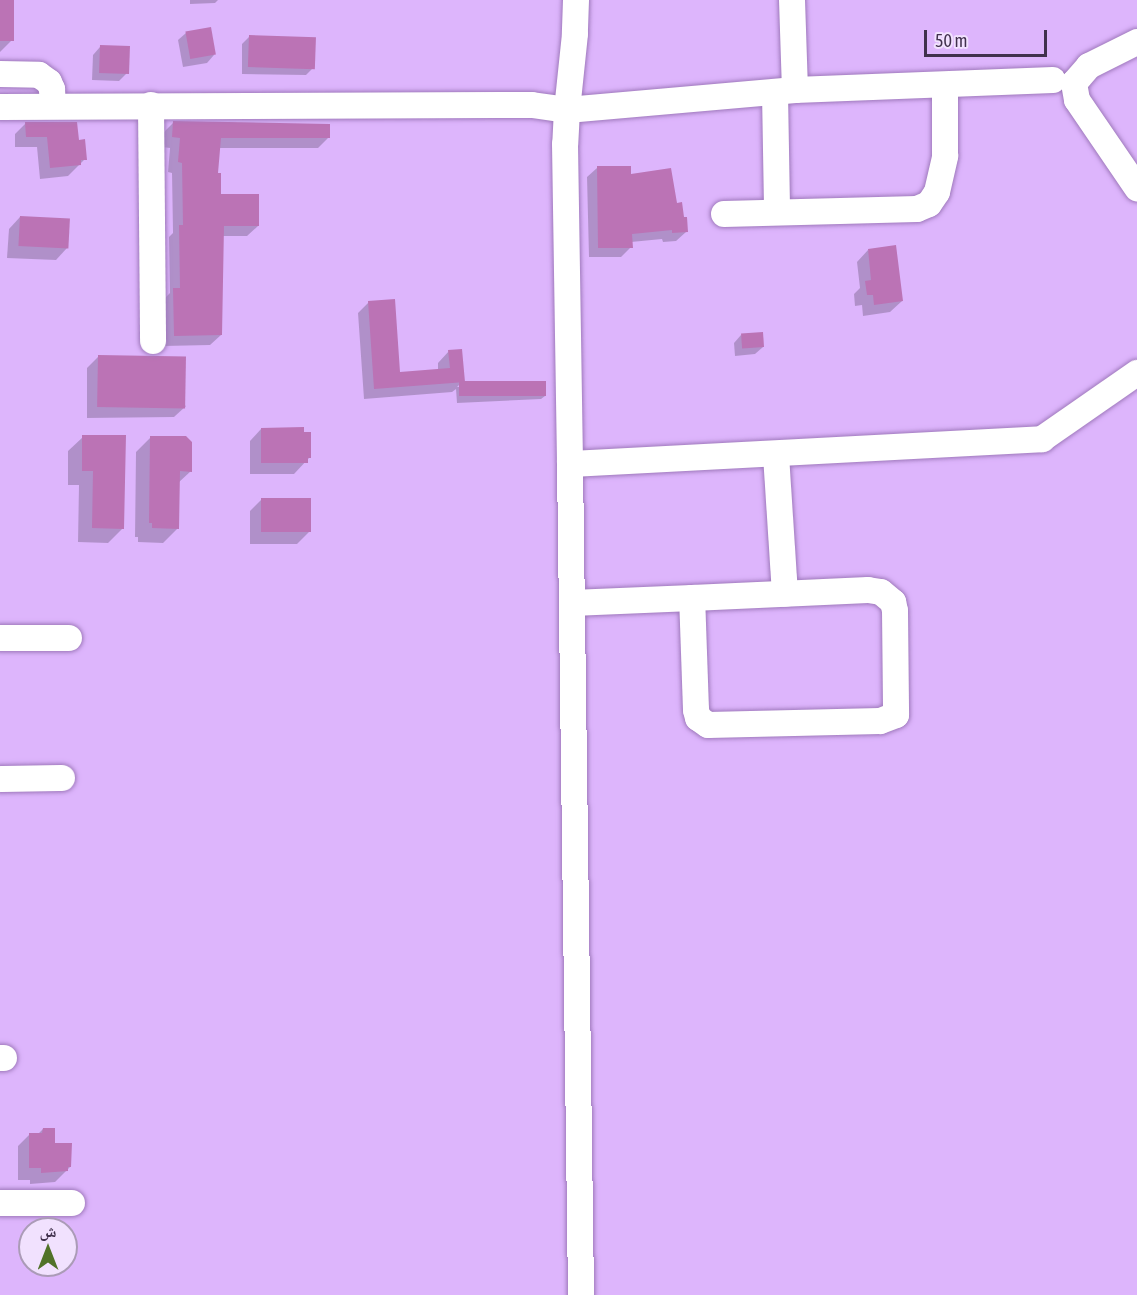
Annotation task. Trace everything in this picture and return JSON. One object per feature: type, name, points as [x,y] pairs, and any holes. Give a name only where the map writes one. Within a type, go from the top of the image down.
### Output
[{"type":"street","points":[[576,0],[565,144],[581,1295]]},
{"type":"street","points":[[777,212],[792,0]]},
{"type":"street","points":[[1137,42],[1089,66],[1074,83],[1077,100],[1137,188]]},
{"type":"street","points":[[0,74],[39,75],[49,82],[52,89],[53,106]]},
{"type":"street","points":[[0,106],[532,105],[567,110],[785,92],[1053,80]]},
{"type":"street","points":[[724,214],[917,209],[929,204],[937,192],[945,156],[945,86]]},
{"type":"street","points":[[151,105],[153,341]]},
{"type":"street","points":[[570,464],[776,455],[1042,439],[1137,373]]},
{"type":"street","points":[[776,455],[785,594]]},
{"type":"street","points":[[572,603],[868,590],[888,596],[895,611],[896,715],[880,721],[708,724],[698,718],[696,710],[692,598]]},
{"type":"street","points":[[0,638],[69,638]]},
{"type":"street","points":[[0,779],[62,778]]},
{"type":"street","points":[[0,1203],[72,1203]]},
{"type":"building","points":[[0,0],[14,0],[14,41],[0,41]]},
{"type":"building","points":[[211,27],[216,55],[190,59],[185,32]]},
{"type":"building","points":[[249,35],[316,37],[315,69],[248,67]]},
{"type":"building","points":[[100,45],[130,46],[129,74],[99,73]]},
{"type":"building","points":[[173,121],[330,124],[330,138],[221,138],[218,173],[221,173],[221,194],[259,194],[259,226],[224,226],[222,335],[174,336],[173,288],[180,288],[179,225],[183,225],[182,163],[178,162],[180,138],[172,137]]},
{"type":"building","points":[[25,122],[77,122],[79,140],[85,139],[87,160],[81,160],[81,165],[50,168],[47,137],[26,137]]},
{"type":"building","points":[[597,166],[631,166],[631,174],[671,168],[677,203],[682,202],[684,217],[687,217],[688,232],[672,233],[672,230],[632,234],[633,248],[598,248]]},
{"type":"building","points":[[20,216],[70,219],[68,249],[18,246]]},
{"type":"building","points":[[896,245],[903,301],[874,305],[873,295],[867,295],[865,281],[871,280],[868,249]]},
{"type":"building","points":[[395,299],[400,372],[450,368],[448,350],[462,349],[465,382],[374,389],[368,301]]},
{"type":"building","points":[[763,332],[764,347],[742,348],[741,334]]},
{"type":"building","points":[[98,355],[186,357],[185,409],[97,407]]},
{"type":"building","points":[[459,381],[546,381],[546,396],[459,396]]},
{"type":"building","points":[[304,427],[304,432],[311,432],[311,458],[308,458],[308,463],[261,463],[261,428]]},
{"type":"building","points":[[82,435],[126,435],[124,529],[92,528],[93,471],[82,471]]},
{"type":"building","points":[[150,436],[186,436],[192,442],[192,472],[180,471],[179,529],[152,528],[152,523],[149,523]]},
{"type":"building","points":[[261,498],[311,498],[311,532],[261,532]]},
{"type":"building","points":[[43,1128],[55,1128],[55,1143],[72,1143],[71,1167],[68,1167],[68,1171],[41,1173],[41,1168],[29,1168],[29,1133],[42,1133]]}]
